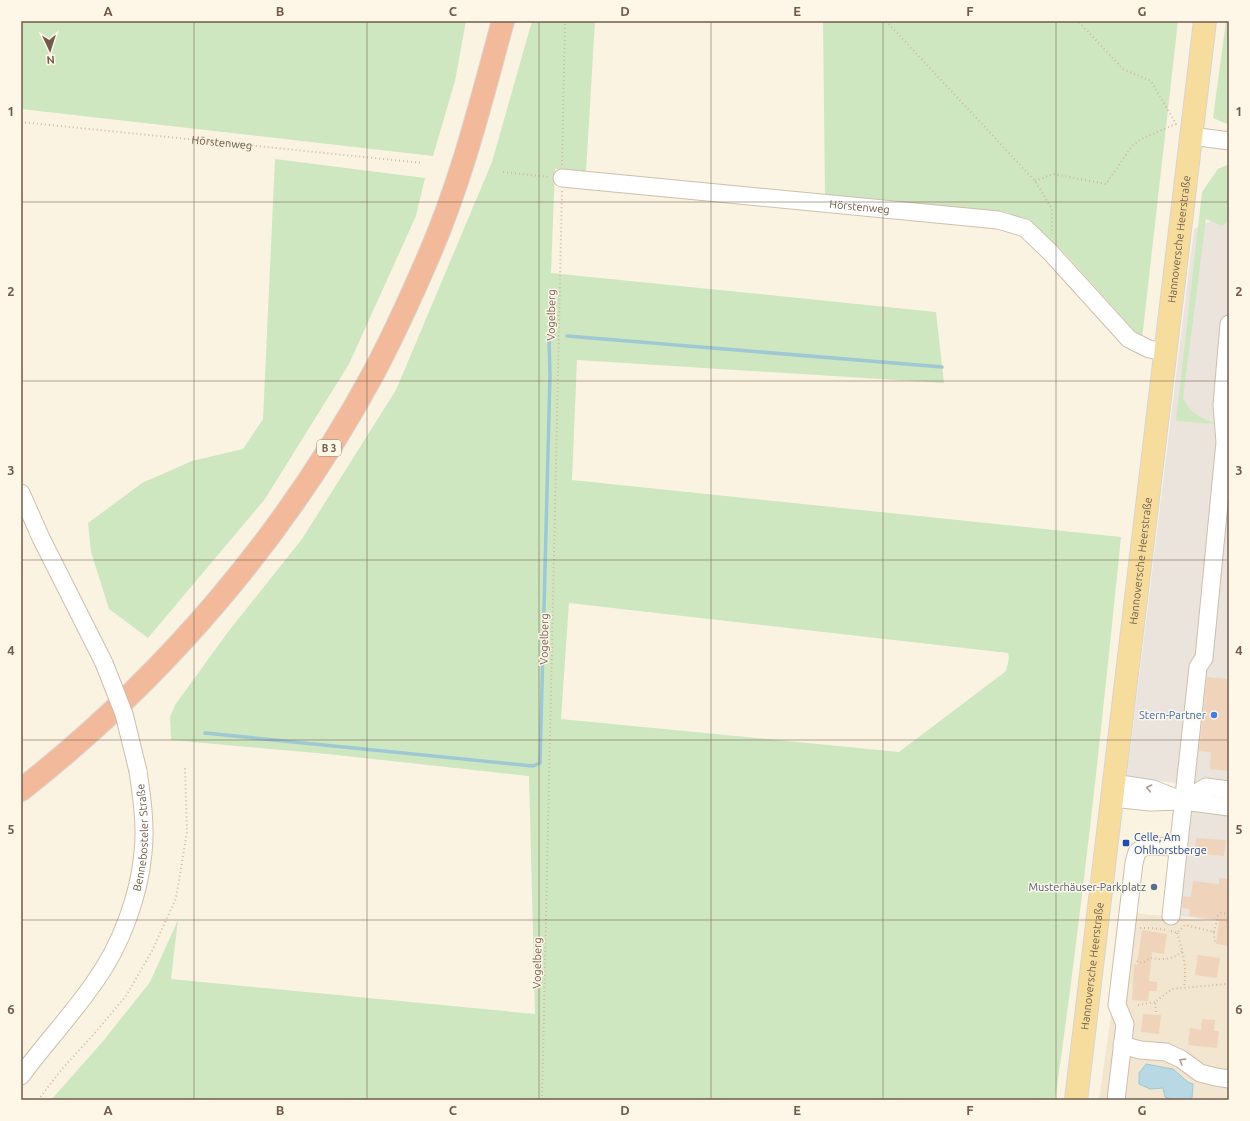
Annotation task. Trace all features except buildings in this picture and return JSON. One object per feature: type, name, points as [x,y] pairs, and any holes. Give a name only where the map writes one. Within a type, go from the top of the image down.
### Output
[{"type":"highway","name":"B 3","points":[[21,790],[98,725],[152,673],[192,631],[228,589],[275,528],[311,477],[337,436],[373,373],[427,260],[467,153],[503,21]]},
{"type":"main road","name":"Hannoversche Heerstraße","points":[[1076,1100],[1112,790],[1206,21]]},
{"type":"street","points":[[1192,136],[1229,141]]},
{"type":"street","name":"Hörstenweg","points":[[562,178],[998,220],[1025,228],[1051,253],[1129,339],[1149,350],[1166,352]]},
{"type":"street","points":[[1171,916],[1198,667],[1204,658],[1225,442],[1222,405],[1229,324]]},
{"type":"street","name":"Bennebosteler Straße","points":[[21,492],[41,538],[104,663],[124,714],[138,771],[143,812],[143,853],[136,891],[121,938],[97,979],[73,1012],[39,1051],[21,1076]]},
{"type":"street","points":[[1183,801],[1206,787],[1229,790]]},
{"type":"street","points":[[1112,790],[1150,802],[1183,801],[1229,807]]},
{"type":"street","points":[[1116,1100],[1125,1024],[1117,1005],[1134,863],[1137,852],[1145,846],[1179,847]]},
{"type":"street","points":[[1122,1045],[1140,1050],[1166,1052],[1181,1059],[1200,1073],[1223,1078]]},
{"type":"path","name":"Vogelberg","points":[[542,1100],[562,178],[564,21]]},
{"type":"path","points":[[886,21],[1035,181],[1052,209],[1051,253]]},
{"type":"path","points":[[1035,181],[1053,174],[1106,184],[1132,146],[1140,139],[1176,124],[1151,81],[1123,69],[1078,21]]},
{"type":"path","name":"Hörstenweg","points":[[21,122],[423,163]]},
{"type":"path","points":[[503,172],[562,178]]},
{"type":"path","points":[[38,1100],[62,1069],[126,996],[152,951],[176,898],[187,832],[185,768]]},
{"type":"path","points":[[1215,943],[1214,932],[1218,916],[1221,913],[1229,914]]},
{"type":"path","points":[[1171,916],[1183,950],[1186,974],[1184,987]]},
{"type":"path","points":[[1177,933],[1185,925],[1214,932]]},
{"type":"path","points":[[1138,930],[1140,927],[1177,933]]},
{"type":"path","points":[[1136,959],[1139,963],[1150,958],[1167,959],[1180,955],[1183,950]]},
{"type":"path","points":[[1138,1005],[1155,1002],[1172,989],[1226,984]]},
{"type":"path","points":[[1155,1002],[1156,1012]]},
{"type":"shaded area","points":[[1229,212],[1229,923],[1176,916],[1192,785],[1127,777],[1194,229]]},
{"type":"shaded area","points":[[1135,913],[1229,923],[1229,1100],[1099,1100],[1112,1008]]},
{"type":"green space","points":[[21,21],[466,21],[455,81],[433,156],[21,109]]},
{"type":"green space","points":[[532,21],[595,21],[586,172],[555,169],[551,273],[936,312],[944,383],[577,360],[572,480],[1121,537],[1091,819],[1055,1100],[51,1100],[104,1040],[150,982],[178,920],[171,979],[535,1014],[529,776],[327,754],[171,740],[170,717],[175,705],[228,632],[302,539],[396,390],[492,162]],"holes":[[[569,603],[1008,653],[1009,658],[1006,671],[899,752],[561,719]]]},
{"type":"green space","points":[[823,21],[1178,21],[1142,339],[1059,247],[1007,212],[825,196]]},
{"type":"green space","points":[[1226,21],[1229,21],[1229,125],[1213,118]]},
{"type":"green space","points":[[275,159],[425,178],[416,216],[349,364],[265,499],[148,638],[109,609],[91,552],[88,523],[142,483],[192,461],[243,449],[263,419]]},
{"type":"green space","points":[[1229,164],[1229,221],[1222,226],[1206,219],[1183,398],[1193,412],[1206,420],[1217,424],[1176,421],[1202,192],[1218,169]]},
{"type":"water","points":[[1146,1064],[1173,1069],[1188,1082],[1193,1084],[1192,1098],[1182,1100],[1172,1099],[1165,1097],[1163,1088],[1150,1089],[1139,1084],[1139,1073]]},
{"type":"waterway","points":[[205,733],[533,766],[540,763],[550,375],[549,339],[554,335]]},
{"type":"waterway","points":[[567,336],[942,367]]},
{"type":"place","name":"Stern-Partner","points":[[1214,715]]},
{"type":"place","name":"Celle, Am Ohlhorstberge","points":[[1126,843]]},
{"type":"place","name":"Musterhäuser-Parkplatz","points":[[1154,887]]}]
